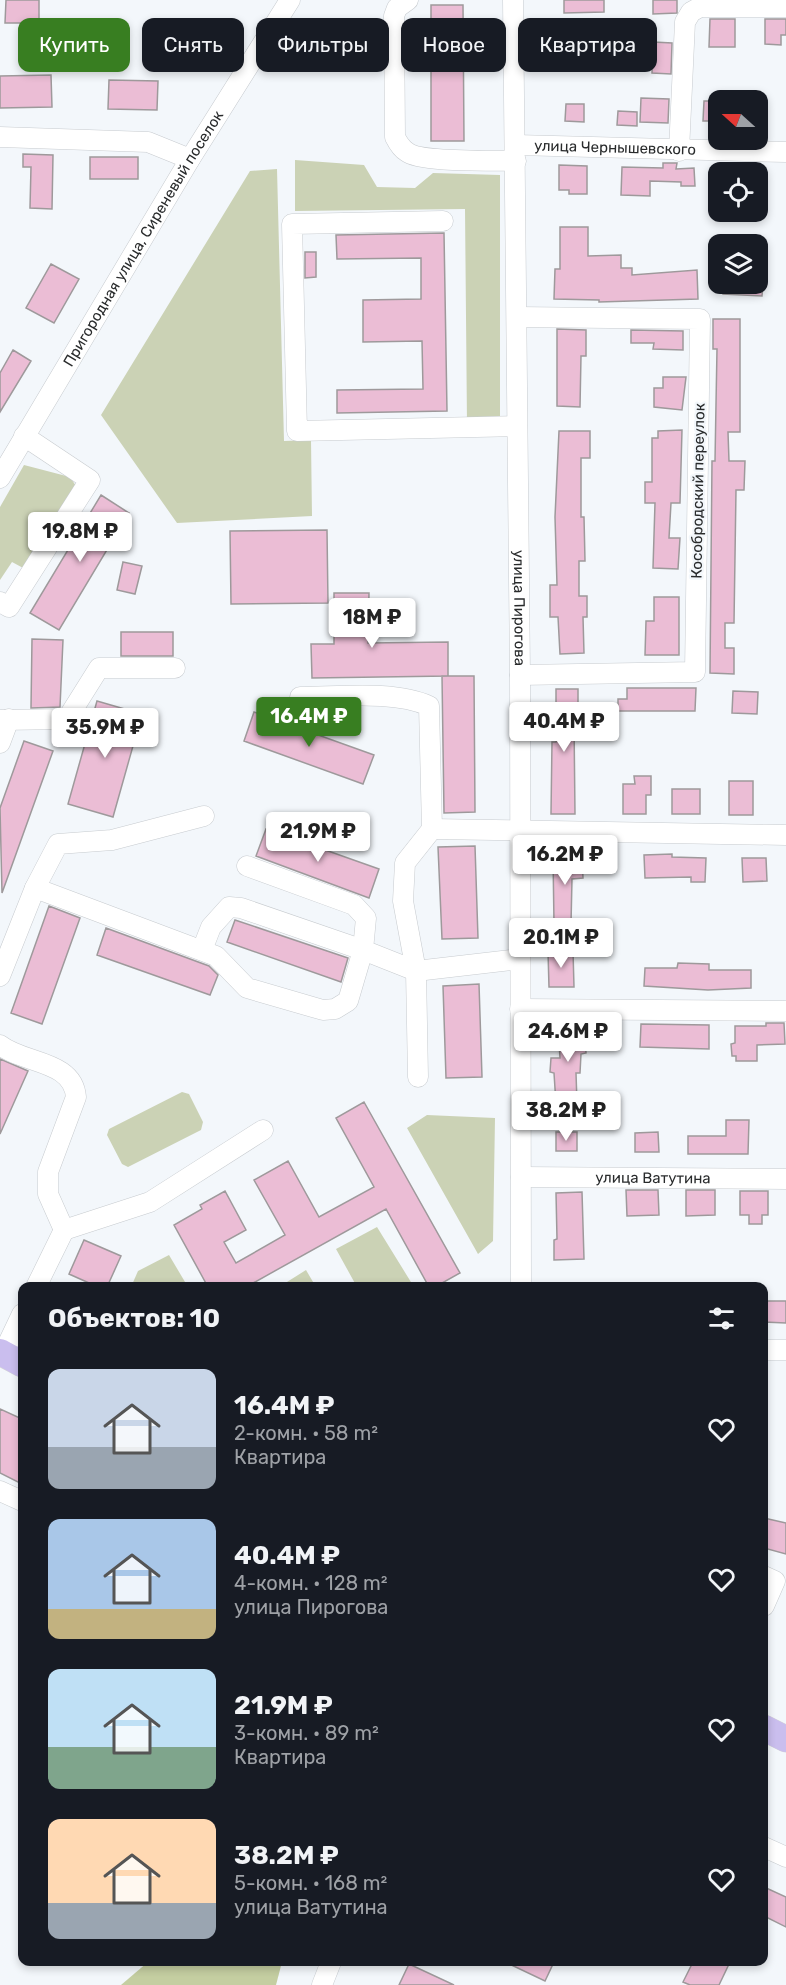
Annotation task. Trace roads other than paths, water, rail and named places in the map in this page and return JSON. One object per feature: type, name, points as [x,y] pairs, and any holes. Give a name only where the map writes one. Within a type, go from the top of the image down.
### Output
[{"type":"main road","points":[[768,1730],[786,1739]]},
{"type":"street","name":"Пригородная улица, Сиреневый поселок","points":[[0,478],[190,159],[290,0]]},
{"type":"street","name":"улица Чернышевского","points":[[408,0],[397,8],[394,16],[395,137],[408,154],[426,158],[516,153],[786,152]]},
{"type":"street","name":"улица Пирогова","points":[[513,0],[520,675],[521,1282]]},
{"type":"street","points":[[679,151],[685,22],[691,12],[700,7],[786,7]]},
{"type":"street","points":[[0,137],[148,142],[190,159]]},
{"type":"street","points":[[443,221],[292,224],[297,430],[517,426]]},
{"type":"street","name":"Кособродский переулок","points":[[517,316],[700,319],[695,672],[520,675]]},
{"type":"street","points":[[0,602],[9,607],[90,480],[24,436]]},
{"type":"street","points":[[0,742],[4,719],[66,719],[99,668],[175,668]]},
{"type":"street","points":[[300,697],[397,697],[418,700],[429,706],[432,829],[405,863],[403,901],[416,971],[418,1077]]},
{"type":"street","points":[[0,976],[35,888],[58,843],[112,840],[204,816]]},
{"type":"street","points":[[432,829],[786,835]]},
{"type":"street","points":[[35,888],[202,950],[228,965],[247,988],[323,1010],[335,1009],[348,1001],[363,950],[366,918],[354,905],[247,866]]},
{"type":"street","points":[[202,950],[211,927],[229,907],[241,908],[363,950],[416,971],[520,958]]},
{"type":"street","points":[[520,1009],[786,1011]]},
{"type":"street","points":[[0,1045],[67,1074],[75,1088],[76,1097],[48,1172],[48,1194],[64,1230]]},
{"type":"street","points":[[38,1282],[64,1230],[150,1202],[263,1130]]},
{"type":"street","name":"улица Ватутина","points":[[521,1177],[786,1179]]},
{"type":"street","points":[[9,1357],[18,1327]]},
{"type":"street","points":[[768,1350],[786,1350]]},
{"type":"street","points":[[0,1491],[18,1499]]},
{"type":"street","points":[[768,1578],[774,1581],[768,1596]]},
{"type":"street","points":[[768,1849],[786,1857]]},
{"type":"street","points":[[322,1985],[329,1966]]}]
